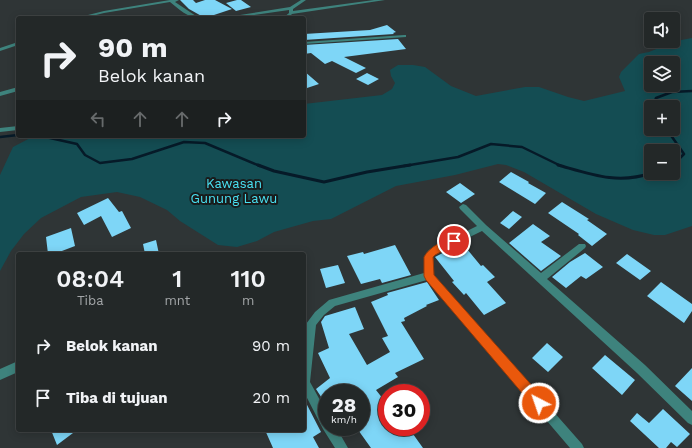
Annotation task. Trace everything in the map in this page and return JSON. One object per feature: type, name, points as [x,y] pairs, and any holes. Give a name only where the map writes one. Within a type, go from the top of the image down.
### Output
[{"type":"street","points":[[87,16],[177,0]]},
{"type":"street","points":[[237,16],[291,8],[304,0]]},
{"type":"street","points":[[287,16],[291,13],[383,0]]},
{"type":"street","points":[[171,1],[193,16]]},
{"type":"street","points":[[291,8],[291,13]]},
{"type":"street","points":[[306,43],[404,36]]},
{"type":"street","points":[[0,50],[16,44]]},
{"type":"street","points":[[0,94],[16,90]]},
{"type":"street","points":[[0,130],[16,128]]},
{"type":"street","points":[[463,207],[483,227],[641,369],[692,419]]},
{"type":"street","points":[[483,227],[432,252],[428,257],[429,276],[578,448]]},
{"type":"street","points":[[541,278],[582,246]]},
{"type":"street","points":[[306,368],[312,324],[323,309],[332,303],[429,276]]},
{"type":"street","points":[[0,375],[16,367]]},
{"type":"street","points":[[306,386],[318,408]]},
{"type":"street","points":[[334,436],[342,448]]},
{"type":"green space","name":"Kawasan Gunung Lawu","points":[[692,38],[692,226],[665,235],[654,235],[633,230],[596,214],[524,172],[506,165],[498,164],[455,175],[396,186],[331,219],[313,221],[274,232],[257,241],[237,247],[218,245],[180,221],[167,210],[140,197],[117,192],[81,197],[41,218],[24,234],[11,251],[0,271],[0,175],[13,147],[30,138],[306,138],[306,104],[382,95],[392,89],[395,83],[391,76],[390,70],[398,65],[425,67],[451,86],[476,96],[525,87],[539,87],[584,101],[625,91],[619,77],[621,72],[639,54],[659,48],[680,48],[680,40]]},
{"type":"building","points":[[180,0],[193,0],[196,3],[205,0],[215,0],[232,9],[211,16],[201,16],[189,9]]},
{"type":"building","points":[[241,0],[251,7],[236,11],[226,3]]},
{"type":"building","points":[[387,25],[396,32],[393,33],[394,34],[306,40],[306,34],[370,30]]},
{"type":"building","points":[[398,39],[406,49],[344,57],[366,68],[356,73],[332,61],[325,64],[311,53],[306,54],[306,45]]},
{"type":"building","points":[[306,73],[319,84],[306,88]]},
{"type":"building","points":[[367,73],[379,79],[368,85],[356,79]]},
{"type":"building","points":[[511,172],[546,193],[535,204],[499,182]]},
{"type":"building","points":[[460,183],[475,194],[461,203],[446,192]]},
{"type":"building","points":[[108,198],[119,212],[122,211],[131,228],[112,237],[101,216],[84,225],[77,213]]},
{"type":"building","points":[[562,202],[589,219],[587,220],[607,234],[592,246],[578,235],[579,234],[548,213]]},
{"type":"building","points":[[513,211],[522,217],[509,229],[500,223]]},
{"type":"building","points":[[533,224],[550,236],[541,242],[561,256],[541,271],[509,243]]},
{"type":"building","points":[[71,228],[75,246],[59,252],[48,252],[46,237]]},
{"type":"building","points":[[156,240],[159,252],[145,252],[143,244]]},
{"type":"building","points":[[462,243],[481,266],[483,265],[495,277],[487,282],[506,303],[484,315],[466,293],[464,295],[452,282],[454,281],[435,257]]},
{"type":"building","points":[[395,245],[411,275],[382,283],[380,279],[361,284],[347,256],[363,252],[364,254]]},
{"type":"building","points":[[585,253],[603,267],[586,279],[581,276],[566,288],[552,277],[570,262]]},
{"type":"building","points":[[627,254],[651,271],[640,280],[616,263]]},
{"type":"building","points":[[338,265],[345,283],[326,288],[320,269]]},
{"type":"building","points":[[427,282],[439,300],[426,305],[427,306],[404,318],[405,321],[401,322],[424,359],[395,373],[398,377],[386,384],[378,384],[378,389],[376,390],[378,393],[378,436],[414,436],[423,448],[371,448],[362,436],[370,436],[370,384],[322,384],[330,378],[318,353],[329,348],[321,322],[325,316],[355,307],[364,329],[349,334],[367,365],[390,352],[382,338],[388,336],[371,302],[388,295],[387,293]]},
{"type":"building","points":[[661,282],[692,304],[692,311],[684,323],[647,296]]},
{"type":"building","points":[[547,343],[563,357],[548,372],[532,358]]},
{"type":"building","points":[[605,355],[635,380],[622,395],[592,368]]},
{"type":"building","points":[[692,368],[692,401],[675,386]]},
{"type":"building","points":[[306,403],[318,426],[318,434],[313,437],[319,448],[273,448],[266,432],[306,432]]},
{"type":"building","points":[[663,409],[690,434],[677,447],[671,442],[666,448],[659,448],[630,421],[637,413],[649,423]]},
{"type":"building","points":[[52,432],[74,432],[57,445]]},
{"type":"waterway","points":[[655,100],[656,98],[672,92],[692,91]]},
{"type":"waterway","points":[[0,137],[16,135]]},
{"type":"waterway","points":[[671,136],[677,144]]},
{"type":"waterway","points":[[50,138],[77,144],[85,155],[100,163],[132,159],[184,142],[205,143],[260,166]]},
{"type":"waterway","points":[[410,165],[458,157],[491,144],[522,147],[560,166]]},
{"type":"waterway","points":[[680,148],[684,154],[680,158]]},
{"type":"waterway","points":[[258,165],[274,171],[324,182],[367,172],[410,165]]},
{"type":"waterway","points":[[404,166],[410,165]]},
{"type":"waterway","points":[[560,166],[604,177],[627,178],[644,175]]},
{"type":"route","points":[[454,241],[432,252],[428,257],[429,276],[539,403]]}]
